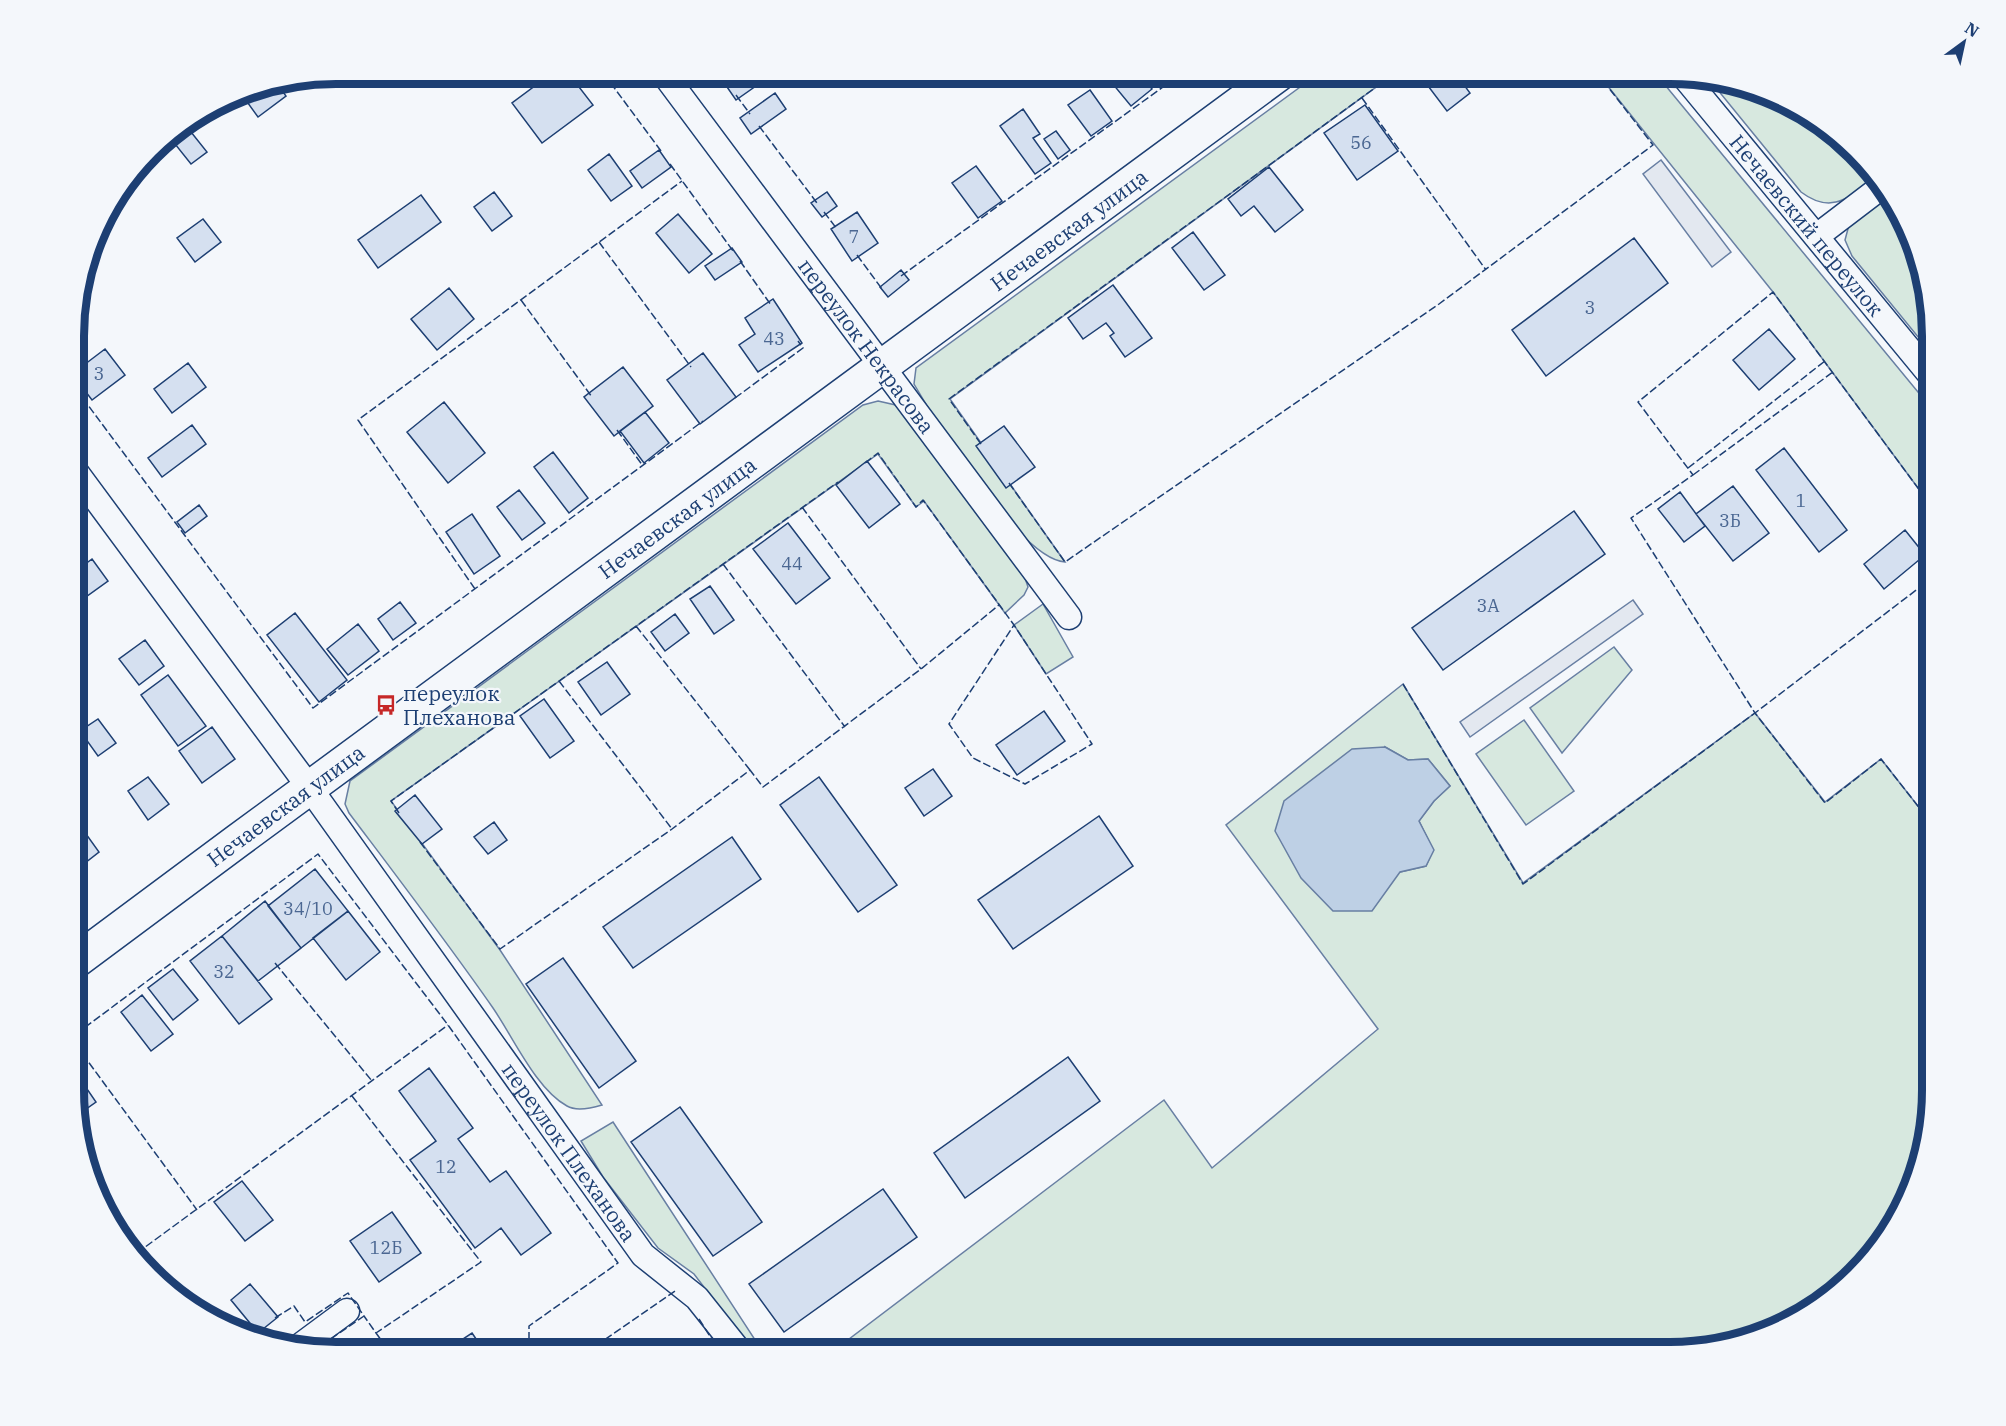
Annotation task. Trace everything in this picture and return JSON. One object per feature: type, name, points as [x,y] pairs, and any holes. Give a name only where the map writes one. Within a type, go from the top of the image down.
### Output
[{"type":"street","name":"переулок Некрасова","points":[[671,84],[1069,617]]},
{"type":"street","name":"Нечаевская улица","points":[[84,955],[309,787],[884,368],[1266,84]]},
{"type":"street","name":"Нечаевский переулок","points":[[1691,85],[1922,364]]},
{"type":"street","points":[[1817,236],[1876,191]]},
{"type":"street","name":"переулок Плеханова","points":[[84,483],[309,787],[643,1255],[697,1298],[732,1342]]},
{"type":"street","points":[[307,1340],[347,1311]]},
{"type":"shaded area","points":[[1304,84],[1380,84],[950,399],[1065,562],[1047,555],[1026,539],[981,487],[914,384],[916,368]]},
{"type":"shaded area","points":[[1606,84],[1664,84],[1922,397],[1922,493],[1773,292]]},
{"type":"shaded area","points":[[1717,89],[1767,103],[1810,126],[1836,146],[1870,183],[1846,198],[1830,203],[1811,199],[1801,192]]},
{"type":"shaded area","points":[[1661,160],[1731,252],[1712,267],[1643,174]]},
{"type":"shaded area","points":[[1881,198],[1896,224],[1909,255],[1920,303],[1922,342],[1852,256],[1845,240],[1849,225]]},
{"type":"shaded area","points":[[878,401],[900,406],[1024,575],[1028,587],[1024,595],[1005,613],[924,501],[916,507],[878,454],[391,801],[500,950],[602,1105],[584,1109],[571,1108],[545,1088],[535,1075],[476,983],[349,813],[345,804],[350,781],[863,405]]},
{"type":"shaded area","points":[[1633,600],[1643,614],[1470,737],[1460,722]]},
{"type":"shaded area","points":[[1043,604],[1073,657],[1046,674],[1014,625]]},
{"type":"shaded area","points":[[1614,647],[1632,670],[1562,753],[1530,708]]},
{"type":"shaded area","points":[[1403,684],[1523,883],[1755,713],[1825,802],[1881,759],[1922,811],[1922,1090],[1920,1123],[1909,1171],[1896,1202],[1880,1230],[1860,1256],[1824,1290],[1782,1316],[1751,1329],[1719,1337],[1670,1342],[845,1342],[1164,1100],[1212,1168],[1378,1029],[1226,825]],"holes":[[[1385,747],[1408,760],[1428,759],[1450,786],[1434,801],[1419,821],[1433,850],[1426,866],[1400,872]]]},
{"type":"shaded area","points":[[1524,720],[1574,791],[1526,825],[1476,754]]},
{"type":"shaded area","points":[[613,1122],[756,1342],[745,1342],[694,1274],[658,1248],[603,1177],[581,1141]]},
{"type":"water","points":[[1385,747],[1408,760],[1428,759],[1450,786],[1434,801],[1419,821],[1434,850],[1426,866],[1400,872],[1372,911],[1333,911],[1301,878],[1275,831],[1284,801],[1352,749]]},
{"type":"building","points":[[538,84],[577,84],[593,105],[542,143],[512,103]]},
{"type":"building","points":[[725,84],[759,84],[736,100]]},
{"type":"building","points":[[1113,84],[1148,84],[1152,89],[1131,106]]},
{"type":"building","points":[[1427,84],[1463,84],[1470,93],[1447,111]]},
{"type":"building","points":[[282,90],[286,96],[258,117],[246,100]]},
{"type":"building","points":[[1090,90],[1112,121],[1091,136],[1068,105]]},
{"type":"building","points":[[775,93],[786,109],[751,134],[740,118]]},
{"type":"building","points":[[1365,105],[1398,151],[1357,180],[1324,133]]},
{"type":"building","points":[[1023,109],[1040,134],[1033,138],[1051,163],[1035,174],[1000,126]]},
{"type":"building","points":[[1056,131],[1070,150],[1058,159],[1044,139]]},
{"type":"building","points":[[191,132],[207,152],[191,164],[175,144]]},
{"type":"building","points":[[659,150],[671,167],[642,188],[630,171]]},
{"type":"building","points":[[609,154],[632,186],[611,201],[588,170]]},
{"type":"building","points":[[976,166],[1002,201],[978,218],[952,183]]},
{"type":"building","points":[[1269,167],[1303,210],[1275,232],[1254,206],[1241,216],[1228,199]]},
{"type":"building","points":[[494,192],[512,216],[492,231],[474,207]]},
{"type":"building","points":[[827,192],[837,206],[822,217],[811,203]]},
{"type":"building","points":[[421,195],[441,222],[378,268],[358,240]]},
{"type":"building","points":[[857,212],[878,243],[852,261],[831,229]]},
{"type":"building","points":[[678,214],[712,254],[689,273],[656,233]]},
{"type":"building","points":[[203,219],[221,242],[195,262],[177,238]]},
{"type":"building","points":[[1193,232],[1225,275],[1204,290],[1172,248]]},
{"type":"building","points":[[1634,238],[1668,283],[1546,376],[1512,330]]},
{"type":"building","points":[[732,248],[742,262],[715,280],[705,266]]},
{"type":"building","points":[[901,270],[909,280],[888,297],[880,287]]},
{"type":"building","points":[[1113,285],[1152,338],[1125,357],[1110,336],[1114,333],[1106,323],[1083,339],[1068,318]]},
{"type":"building","points":[[449,288],[474,319],[437,350],[411,319]]},
{"type":"building","points":[[773,299],[802,343],[758,372],[739,345],[755,334],[745,318]]},
{"type":"building","points":[[1769,329],[1795,359],[1759,390],[1733,360]]},
{"type":"building","points":[[105,349],[125,375],[92,400],[84,390],[84,365]]},
{"type":"building","points":[[703,353],[736,397],[700,424],[667,380]]},
{"type":"building","points":[[188,363],[206,387],[172,413],[154,389]]},
{"type":"building","points":[[623,367],[653,406],[614,436],[584,397]]},
{"type":"building","points":[[444,402],[485,453],[448,483],[407,432]]},
{"type":"building","points":[[645,412],[669,443],[644,463],[620,431]]},
{"type":"building","points":[[192,425],[206,444],[162,477],[148,458]]},
{"type":"building","points":[[1004,426],[1035,467],[1006,488],[976,446]]},
{"type":"building","points":[[1784,448],[1847,530],[1819,552],[1756,470]]},
{"type":"building","points":[[553,452],[588,498],[569,513],[534,467]]},
{"type":"building","points":[[867,461],[900,504],[869,528],[836,485]]},
{"type":"building","points":[[1733,486],[1769,533],[1733,561],[1696,514]]},
{"type":"building","points":[[519,490],[545,523],[522,540],[497,507]]},
{"type":"building","points":[[1680,492],[1705,526],[1684,542],[1658,509]]},
{"type":"building","points":[[199,505],[207,516],[185,533],[177,522]]},
{"type":"building","points":[[1574,511],[1605,554],[1443,670],[1412,628]]},
{"type":"building","points":[[472,514],[500,556],[474,574],[446,532]]},
{"type":"building","points":[[788,523],[830,578],[796,604],[753,549]]},
{"type":"building","points":[[1905,530],[1922,551],[1922,557],[1884,589],[1864,564]]},
{"type":"building","points":[[92,559],[108,581],[84,598],[84,565]]},
{"type":"building","points":[[710,586],[734,620],[714,634],[690,599]]},
{"type":"building","points":[[400,602],[416,623],[393,640],[378,619]]},
{"type":"building","points":[[295,613],[347,680],[319,702],[267,635]]},
{"type":"building","points":[[675,614],[689,633],[665,651],[651,632]]},
{"type":"building","points":[[358,624],[379,651],[348,675],[327,649]]},
{"type":"building","points":[[145,640],[164,666],[139,685],[119,659]]},
{"type":"building","points":[[607,662],[630,694],[601,715],[578,682]]},
{"type":"building","points":[[168,675],[206,726],[178,746],[141,695]]},
{"type":"building","points":[[544,699],[574,741],[550,758],[520,716]]},
{"type":"building","points":[[1044,711],[1065,741],[1017,775],[996,745]]},
{"type":"building","points":[[98,719],[116,743],[98,756],[84,737],[84,728]]},
{"type":"building","points":[[212,727],[235,759],[202,783],[179,751]]},
{"type":"building","points":[[933,769],[952,796],[924,816],[905,788]]},
{"type":"building","points":[[148,777],[169,804],[148,820],[128,791]]},
{"type":"building","points":[[819,777],[897,885],[858,912],[780,805]]},
{"type":"building","points":[[415,795],[442,829],[422,844],[395,811]]},
{"type":"building","points":[[1099,816],[1133,866],[1013,949],[978,900]]},
{"type":"building","points":[[494,822],[507,840],[488,854],[474,837]]},
{"type":"building","points":[[84,831],[99,852],[84,864]]},
{"type":"building","points":[[732,837],[761,879],[633,968],[603,927]]},
{"type":"building","points":[[315,869],[348,911],[301,948],[268,906]]},
{"type":"building","points":[[265,901],[301,948],[258,981],[222,936]]},
{"type":"building","points":[[348,911],[380,952],[346,980],[313,938]]},
{"type":"building","points":[[222,936],[272,999],[239,1024],[190,961]]},
{"type":"building","points":[[563,958],[636,1061],[599,1088],[526,984]]},
{"type":"building","points":[[173,969],[198,1000],[173,1020],[148,988]]},
{"type":"building","points":[[142,995],[173,1034],[151,1051],[121,1012]]},
{"type":"building","points":[[1068,1057],[1100,1101],[965,1198],[934,1153]]},
{"type":"building","points":[[429,1068],[473,1128],[458,1139],[490,1182],[506,1171],[551,1233],[521,1255],[501,1228],[475,1248],[410,1160],[436,1141],[399,1091]]},
{"type":"building","points":[[84,1085],[96,1102],[85,1110]]},
{"type":"building","points":[[680,1107],[762,1222],[713,1256],[631,1142]]},
{"type":"building","points":[[242,1181],[273,1220],[245,1241],[214,1202]]},
{"type":"building","points":[[883,1189],[917,1237],[784,1332],[749,1284]]},
{"type":"building","points":[[392,1212],[421,1253],[379,1282],[350,1241]]},
{"type":"building","points":[[250,1284],[278,1317],[261,1331],[255,1329],[231,1300]]},
{"type":"building","points":[[472,1333],[478,1342],[458,1342]]},
{"type":"fence","points":[[611,84],[661,151]]},
{"type":"fence","points":[[901,276],[1167,84]]},
{"type":"fence","points":[[981,444],[949,399],[1380,84]]},
{"type":"fence","points":[[1009,483],[1065,562],[1439,304],[1653,145],[1606,84]]},
{"type":"fence","points":[[736,95],[750,114]]},
{"type":"fence","points":[[1362,98],[1486,270]]},
{"type":"fence","points":[[759,126],[817,203]]},
{"type":"fence","points":[[670,164],[733,251]]},
{"type":"fence","points":[[475,589],[358,420],[682,181]]},
{"type":"fence","points":[[824,212],[837,229]]},
{"type":"fence","points":[[599,242],[691,367]]},
{"type":"fence","points":[[857,255],[882,289]]},
{"type":"fence","points":[[740,261],[771,305]]},
{"type":"fence","points":[[1922,493],[1773,292],[1638,402],[1693,475],[1631,518],[1755,713],[1922,586]]},
{"type":"fence","points":[[521,300],[592,397]]},
{"type":"fence","points":[[735,398],[803,348],[798,341]]},
{"type":"fence","points":[[1688,468],[1825,361]]},
{"type":"fence","points":[[1693,475],[1833,372]]},
{"type":"fence","points":[[84,400],[313,708],[703,421]]},
{"type":"fence","points":[[617,430],[643,466]]},
{"type":"fence","points":[[865,463],[878,453],[916,507],[923,500],[1014,625],[1092,744],[1025,784],[973,758],[949,724],[1014,625]]},
{"type":"fence","points":[[399,813],[391,801],[838,482]]},
{"type":"fence","points":[[802,507],[921,669]]},
{"type":"fence","points":[[723,564],[845,727]]},
{"type":"fence","points":[[420,842],[500,949],[672,829],[750,770],[763,787],[921,669],[999,605]]},
{"type":"fence","points":[[636,626],[750,770]]},
{"type":"fence","points":[[559,681],[672,829]]},
{"type":"fence","points":[[1403,684],[1523,884],[1755,713],[1825,803],[1881,759],[1922,811]]},
{"type":"fence","points":[[84,1028],[318,854],[448,1025],[618,1263],[529,1326],[529,1342]]},
{"type":"fence","points":[[275,963],[372,1081]]},
{"type":"fence","points":[[141,1250],[448,1025]]},
{"type":"fence","points":[[84,1056],[197,1210]]},
{"type":"fence","points":[[352,1096],[481,1262],[376,1333],[364,1316]]},
{"type":"fence","points":[[601,1342],[675,1291]]},
{"type":"fence","points":[[275,1318],[294,1306],[305,1322],[348,1293],[364,1316],[327,1341]]},
{"type":"fence","points":[[699,1319],[714,1342]]},
{"type":"fence","points":[[376,1333],[383,1342]]},
{"type":"place","name":"переулок Плеханова","points":[[386,705]]}]
